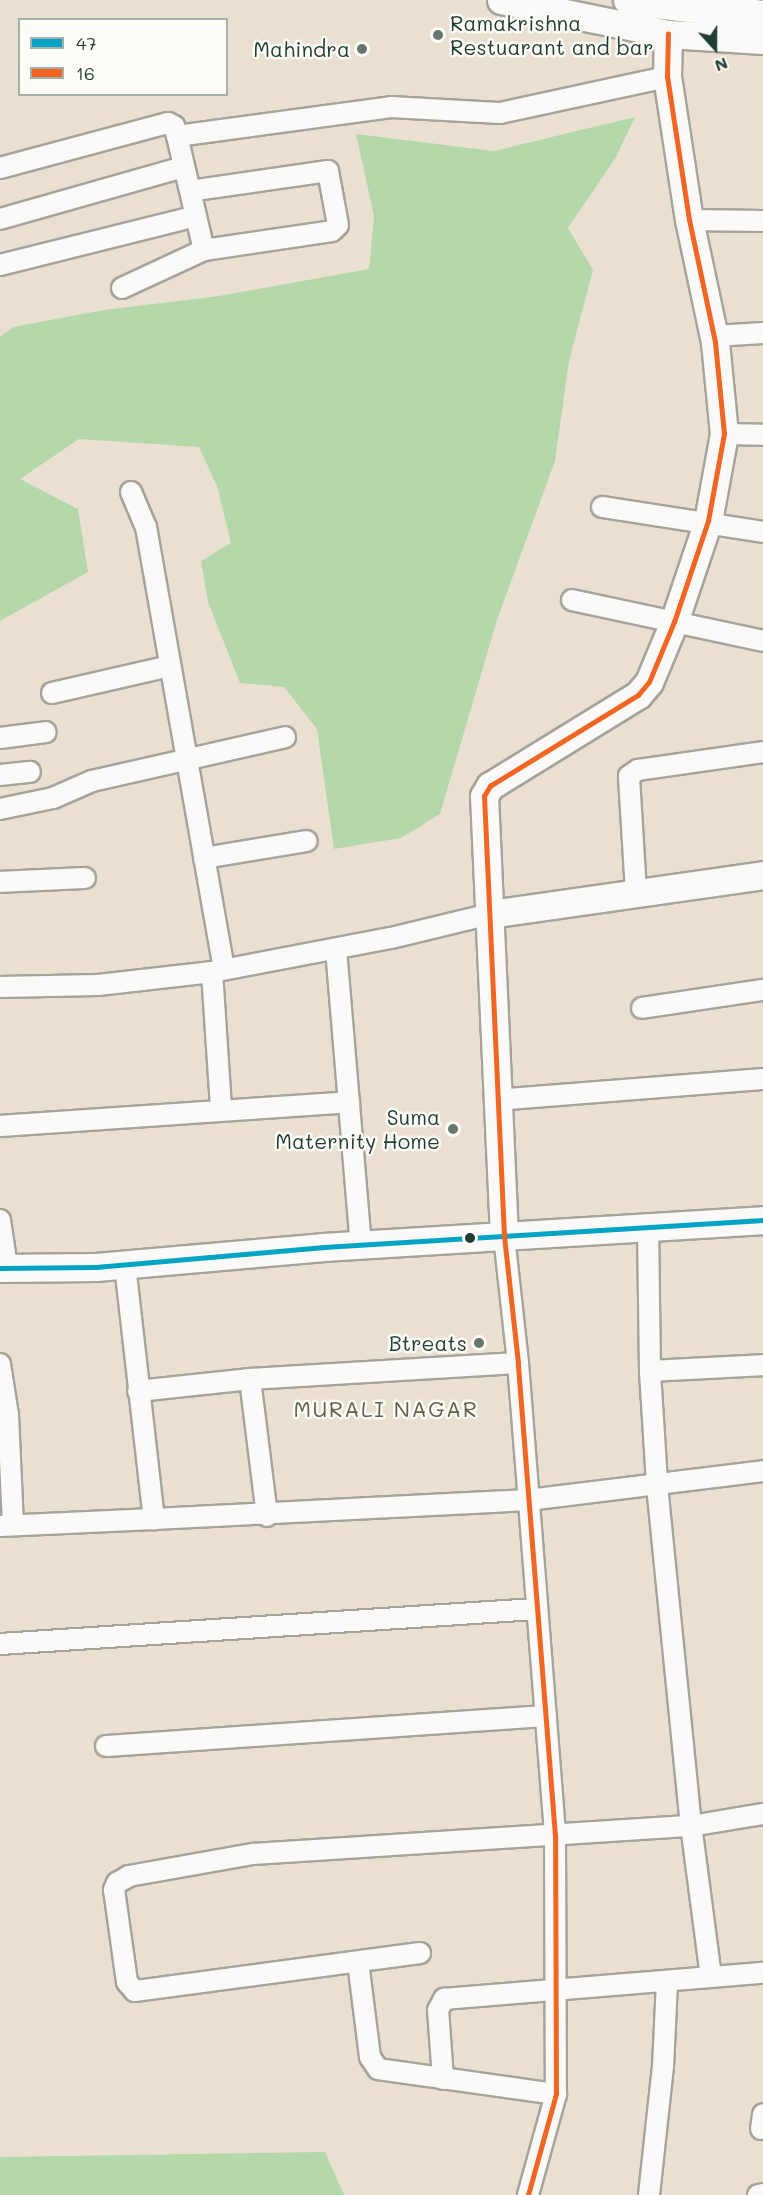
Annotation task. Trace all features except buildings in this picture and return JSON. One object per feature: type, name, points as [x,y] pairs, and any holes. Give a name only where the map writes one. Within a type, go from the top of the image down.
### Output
[{"type":"main road","points":[[629,0],[763,16]]},
{"type":"street","points":[[501,0],[668,34],[763,40]]},
{"type":"street","points":[[528,2195],[556,2094],[555,1836],[519,1363],[504,1236],[484,808],[490,786],[638,695],[656,667],[674,622],[708,521],[724,434],[714,336],[689,220],[667,77],[668,34]]},
{"type":"street","points":[[177,136],[391,107],[500,112],[667,77]]},
{"type":"street","points":[[0,168],[168,123],[174,126],[177,136],[204,250]]},
{"type":"street","points":[[0,219],[184,167]]},
{"type":"street","points":[[122,288],[204,250],[336,229],[339,220],[331,174],[322,171],[190,191]]},
{"type":"street","points":[[0,265],[196,216]]},
{"type":"street","points":[[689,220],[763,221]]},
{"type":"street","points":[[714,336],[763,333]]},
{"type":"street","points":[[724,434],[763,435]]},
{"type":"street","points":[[131,492],[146,526],[204,858],[218,970],[221,1109]]},
{"type":"street","points":[[603,507],[708,521],[763,532]]},
{"type":"street","points":[[572,600],[763,641]]},
{"type":"street","points":[[52,693],[170,666]]},
{"type":"street","points":[[0,738],[46,732]]},
{"type":"street","points":[[0,809],[53,798],[92,781],[285,737]]},
{"type":"street","points":[[636,892],[629,776],[638,770],[763,752]]},
{"type":"street","points":[[0,775],[30,772]]},
{"type":"street","points":[[204,858],[307,841]]},
{"type":"street","points":[[0,987],[98,985],[218,970],[336,949],[490,914],[763,875]]},
{"type":"street","points":[[0,882],[85,878]]},
{"type":"street","points":[[336,949],[361,1245]]},
{"type":"street","points":[[642,1008],[763,990]]},
{"type":"street","points":[[496,1100],[763,1079]]},
{"type":"street","points":[[0,1126],[349,1102]]},
{"type":"street","points":[[0,1220],[4,1268],[125,1265],[361,1245],[763,1220]]},
{"type":"street","points":[[648,1227],[650,1371],[657,1483],[691,1826],[711,1977]]},
{"type":"street","points":[[125,1265],[154,1519]]},
{"type":"street","points":[[138,1391],[250,1379],[519,1363]]},
{"type":"street","points":[[0,1364],[7,1525],[267,1516],[528,1500],[763,1471]]},
{"type":"street","points":[[650,1371],[763,1365]]},
{"type":"street","points":[[250,1379],[267,1516]]},
{"type":"street","points":[[0,1644],[536,1609]]},
{"type":"street","points":[[106,1746],[546,1716]]},
{"type":"street","points":[[420,1953],[135,1991],[127,1982],[114,1890],[117,1882],[129,1876],[253,1854],[691,1826],[763,1814]]},
{"type":"street","points":[[358,1962],[374,2065],[385,2072],[556,2094]]},
{"type":"street","points":[[443,2079],[438,2010],[444,1999],[763,1973]]},
{"type":"street","points":[[649,2195],[663,2067],[667,1981]]},
{"type":"street","points":[[758,2195],[763,2194]]},
{"type":"green space","points":[[635,117],[616,157],[568,228],[593,270],[569,361],[555,461],[497,620],[440,814],[401,838],[334,849],[317,729],[284,687],[240,683],[208,602],[201,561],[231,543],[217,486],[199,447],[79,439],[20,479],[78,509],[88,572],[0,621],[0,337],[13,327],[104,310],[219,296],[369,269],[374,216],[356,134],[494,151]]},
{"type":"green space","points":[[325,2152],[344,2195],[0,2195],[0,2157]]},
{"type":"transit line","name":"16","points":[[528,2195],[556,2094],[555,1836],[518,1363],[504,1236],[484,796],[490,786],[638,695],[649,682],[674,622],[708,521],[724,434],[715,342],[689,220],[667,77],[668,34]]},
{"type":"transit line","name":"47","points":[[0,1268],[96,1267],[324,1247],[763,1220]]},
{"type":"place","name":"Ramakrishna Restuarant and bar","points":[[438,35]]},
{"type":"place","name":"Mahindra","points":[[362,49]]},
{"type":"place","name":"Suma Maternity Home","points":[[453,1129]]},
{"type":"place","name":"Btreats","points":[[479,1343]]},
{"type":"district","name":"MURALI NAGAR","points":[[386,1409]]}]
